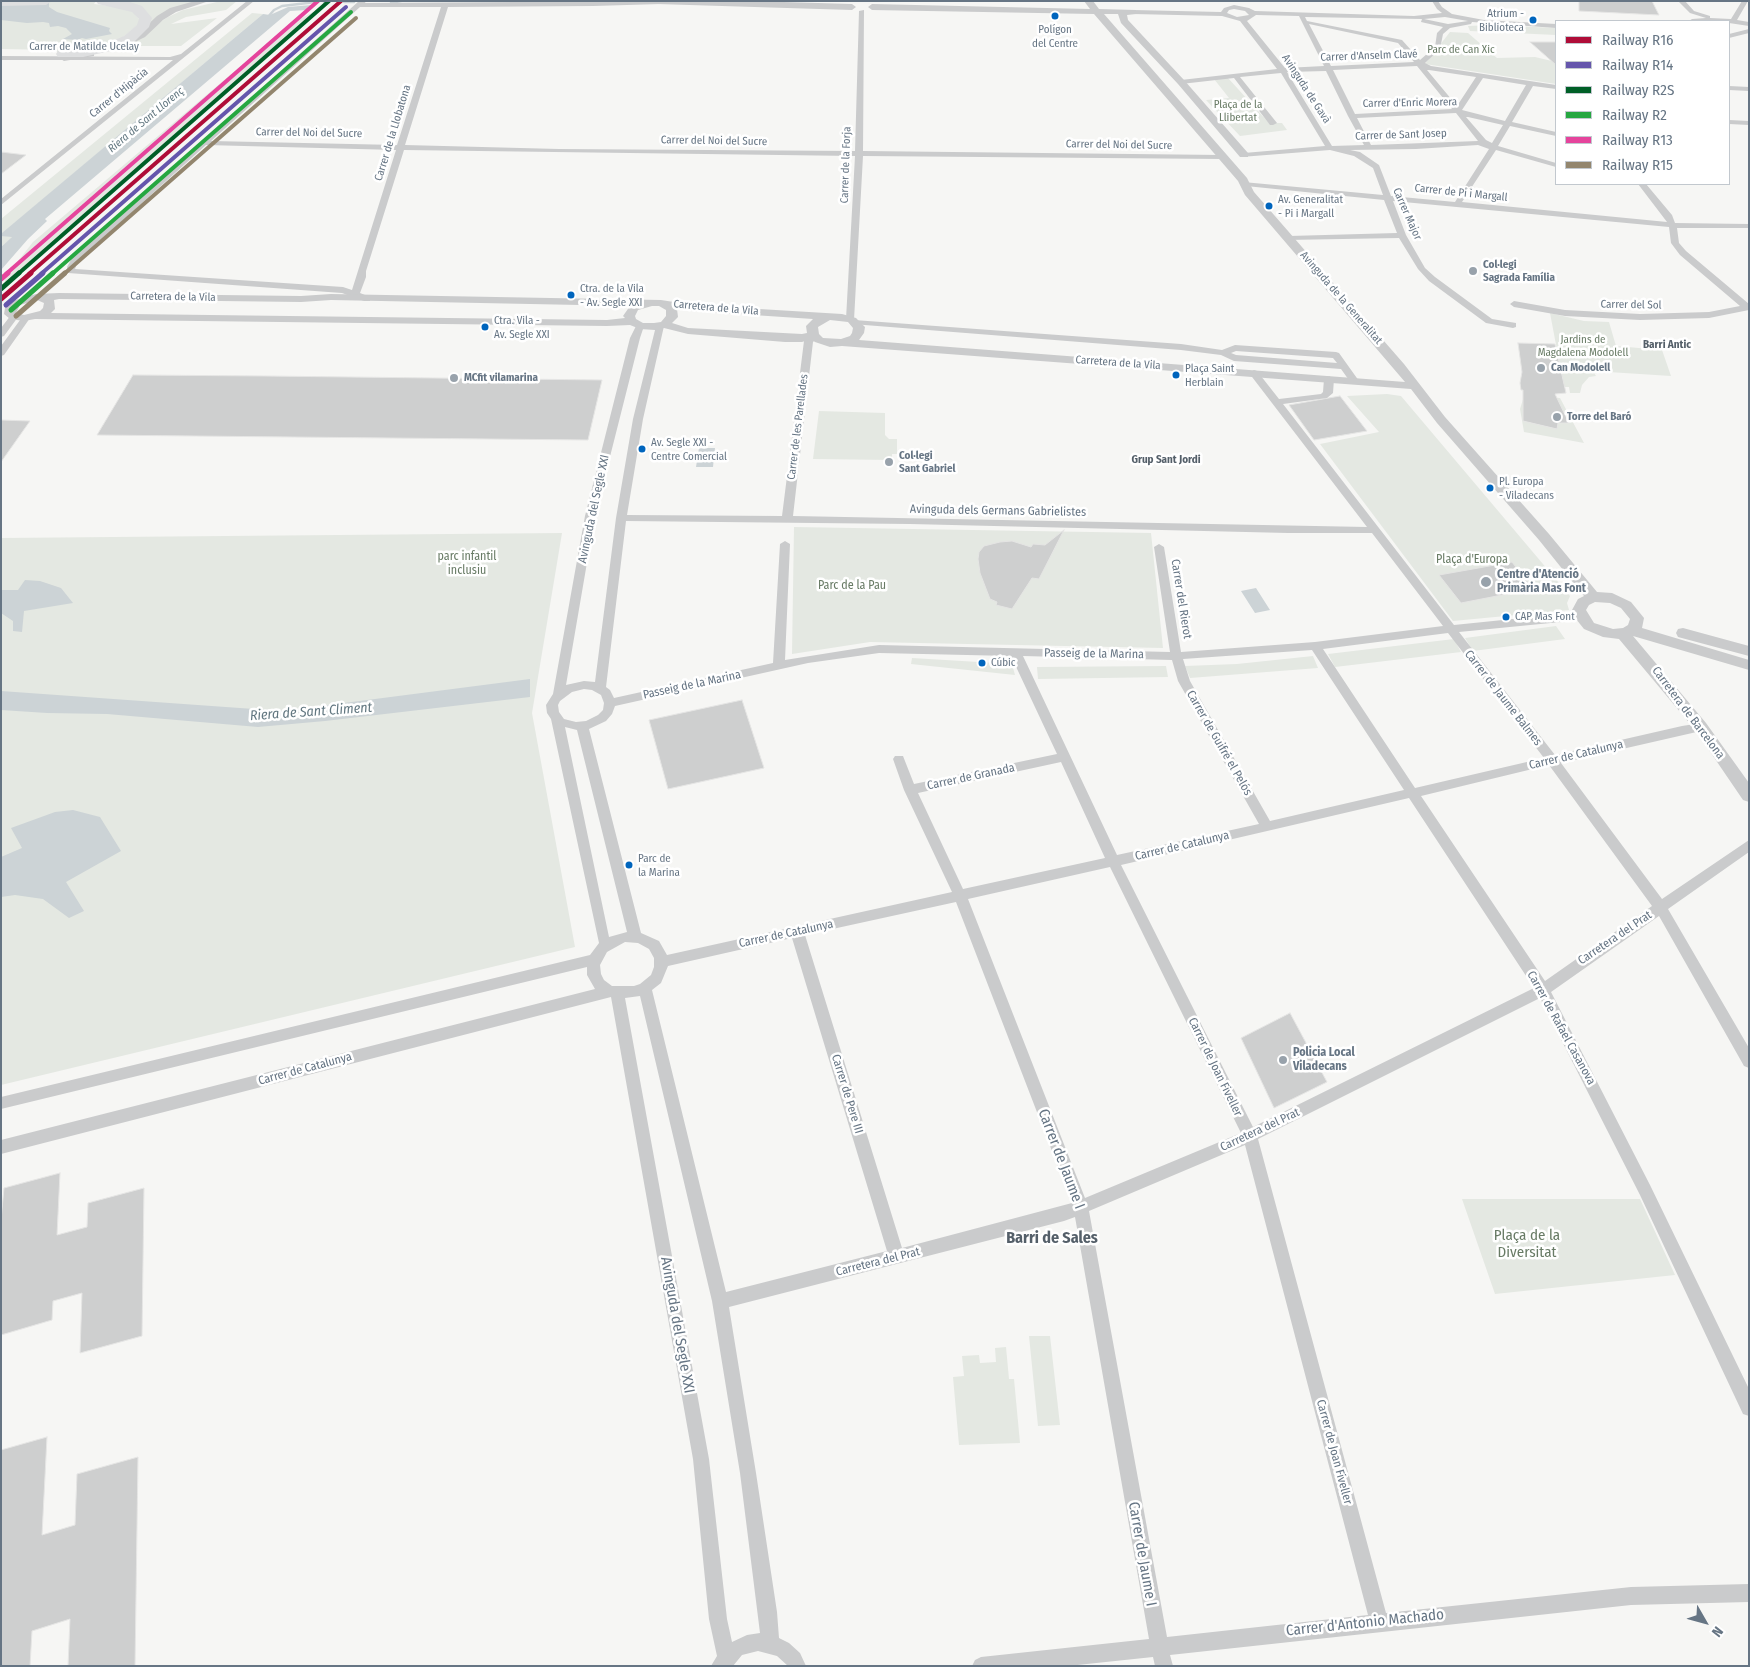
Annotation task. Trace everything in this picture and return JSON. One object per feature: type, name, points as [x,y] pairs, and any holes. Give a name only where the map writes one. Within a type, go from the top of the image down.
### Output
[{"type":"highway","points":[[1,2],[46,1]]},
{"type":"highway","points":[[64,56],[110,46],[129,38],[143,28],[146,18],[137,8],[102,1]]},
{"type":"street","points":[[64,56],[99,52],[124,45],[142,35],[160,18],[173,10],[205,1]]},
{"type":"street","name":"Carrer d'Hipàcia","points":[[1,203],[250,1]]},
{"type":"street","points":[[657,1],[661,2]]},
{"type":"street","name":"Avinguda de la Generalitat","points":[[1088,1],[1246,184],[1249,193],[1544,537],[1593,597]]},
{"type":"street","points":[[1122,1],[1133,12]]},
{"type":"street","points":[[1681,1],[1686,7],[1698,14],[1721,20]]},
{"type":"street","points":[[1733,22],[1745,1]]},
{"type":"street","points":[[367,299],[343,290],[71,271],[75,260],[360,3],[593,4],[661,2],[852,7],[862,11],[872,7],[1223,14],[1233,19],[1242,20],[1252,15],[1368,17],[1436,13]]},
{"type":"street","name":"Carrer de la Llobatona","points":[[355,294],[362,277],[362,271],[445,3]]},
{"type":"street","points":[[852,7],[857,3],[871,5],[872,7]]},
{"type":"street","points":[[1223,14],[1232,4],[1247,9],[1252,15],[1303,19],[1436,13],[1449,15],[1457,22]]},
{"type":"street","points":[[1686,7],[1686,20]]},
{"type":"street","name":"Carrer de la Forja","points":[[854,325],[862,11]]},
{"type":"street","points":[[1122,12],[1124,21],[1181,82],[1244,155]]},
{"type":"street","points":[[1436,13],[1448,26]]},
{"type":"street","points":[[1303,19],[1398,40],[1420,64],[1483,142],[1494,146]]},
{"type":"street","points":[[1303,19],[1369,148]]},
{"type":"street","name":"Avinguda de Gavà","points":[[1242,20],[1283,71],[1330,148]]},
{"type":"street","points":[[1420,64],[1438,48],[1440,33],[1448,26],[1457,22],[1555,26]]},
{"type":"street","points":[[1730,22],[1749,24]]},
{"type":"street","points":[[1732,36],[1740,26],[1733,22]]},
{"type":"street","points":[[1732,36],[1749,31]]},
{"type":"street","name":"Carrer de Matilde Ucelay","points":[[1,54],[166,59],[183,56]]},
{"type":"street","name":"Carrer de Matilde Ucelay","points":[[1,58],[64,56]]},
{"type":"street","points":[[164,72],[172,62],[166,59]]},
{"type":"street","name":"Carrer d'Anselm Clavé","points":[[1181,82],[1283,71],[1420,64],[1429,68],[1555,87]]},
{"type":"street","points":[[1235,75],[1273,123]]},
{"type":"street","points":[[1458,111],[1481,75]]},
{"type":"street","points":[[1458,204],[1531,83]]},
{"type":"street","points":[[1730,88],[1749,89]]},
{"type":"street","name":"Carrer d'Enric Morera","points":[[1352,116],[1458,111],[1468,115],[1555,134]]},
{"type":"street","points":[[1730,122],[1749,123]]},
{"type":"street","name":"Carrer del Noi del Sucre","points":[[205,143],[559,151],[1222,157]]},
{"type":"street","name":"Carrer de Sant Josep","points":[[1244,155],[1330,148],[1478,143],[1555,164]]},
{"type":"street","name":"Carrer Major","points":[[1330,148],[1352,153],[1376,167],[1402,235],[1422,269],[1432,279],[1488,320],[1513,325]]},
{"type":"street","points":[[1222,157],[1244,155]]},
{"type":"street","name":"Carrer de Pi i Margall","points":[[1246,184],[1673,225],[1749,226]]},
{"type":"street","points":[[1643,185],[1669,217],[1673,225],[1675,242],[1683,253],[1748,307]]},
{"type":"street","points":[[1289,238],[1402,235]]},
{"type":"street","name":"Carrer de la Llobatona","points":[[331,298],[343,290],[362,271]]},
{"type":"street","name":"Carretera de la Vila","points":[[1343,366],[1234,358],[1223,353],[1182,347],[854,325],[830,317],[693,308],[661,304],[331,298],[60,296],[26,299],[14,304],[14,310],[291,319],[662,324],[688,331],[785,338],[802,338],[813,335],[826,342],[1415,386]]},
{"type":"street","points":[[14,310],[50,306],[49,301],[45,298]]},
{"type":"street","points":[[291,319],[301,299]]},
{"type":"street","points":[[418,321],[425,300]]},
{"type":"street","points":[[636,324],[630,316],[632,311],[646,304]]},
{"type":"street","points":[[600,688],[621,518],[638,419],[662,324],[674,314],[670,308],[661,304]]},
{"type":"street","name":"Carrer del Sol","points":[[1514,304],[1565,313],[1640,317],[1709,315],[1748,307]]},
{"type":"street","points":[[1,334],[14,310]]},
{"type":"street","points":[[1,353],[14,310]]},
{"type":"street","points":[[813,335],[812,329],[814,324],[830,317]]},
{"type":"street","name":"Avinguda del Segle XXI","points":[[559,694],[590,516],[635,338],[636,324]]},
{"type":"street","points":[[842,342],[854,338],[854,325]]},
{"type":"street","name":"Carretera de la Vila","points":[[854,325],[881,345]]},
{"type":"street","name":"Carrer de les Parellades","points":[[787,520],[806,359],[809,341],[813,335]]},
{"type":"street","name":"Carretera de la Vila","points":[[1223,353],[1235,348],[1336,355],[1343,366]]},
{"type":"street","points":[[1343,366],[1354,381]]},
{"type":"street","name":"Carrer de Jaume Balmes","points":[[1254,373],[1552,760],[1660,907],[1674,928],[1749,1062]]},
{"type":"street","points":[[1277,402],[1324,396],[1328,393],[1329,379]]},
{"type":"street","name":"Avinguda dels Germans Gabrielistes","points":[[621,518],[1374,530]]},
{"type":"street","points":[[779,665],[785,544]]},
{"type":"street","name":"Carrer del Rierot","points":[[1159,547],[1176,656]]},
{"type":"street","points":[[1631,628],[1633,611],[1622,602],[1607,597],[1593,597],[1581,604],[1579,610],[1581,616],[1589,626],[1598,630],[1613,634],[1631,628],[1749,651]]},
{"type":"street","name":"Passeig de la Marina","points":[[610,703],[808,659],[879,649],[1176,656],[1315,646],[1450,629],[1581,616]]},
{"type":"street","points":[[1631,628],[1749,665]]},
{"type":"street","name":"Carretera de Barcelona","points":[[1631,628],[1650,663],[1701,727],[1749,796]]},
{"type":"street","name":"Carrer de Rafael Casanova","points":[[1315,646],[1543,990],[1645,1190],[1749,1408]]},
{"type":"street","name":"Carrer de Joan Fiveller","points":[[1015,652],[1113,862],[1250,1136],[1379,1621]]},
{"type":"street","name":"Carrer de Guifré el Pelós","points":[[1176,656],[1184,682],[1267,827]]},
{"type":"street","points":[[557,719],[565,724],[582,726],[593,723],[602,718],[608,711],[610,703],[608,696],[600,688],[590,685],[579,685],[568,688],[559,694],[554,701],[552,709],[557,719],[603,939],[606,945]]},
{"type":"street","points":[[582,726],[635,937]]},
{"type":"street","name":"Carrer de Catalunya","points":[[661,962],[1113,862],[1701,727]]},
{"type":"street","name":"Carrer de Granada","points":[[899,759],[910,790],[1064,757]]},
{"type":"street","name":"Carrer de Jaume I","points":[[910,790],[960,896],[1081,1207],[1164,1666]]},
{"type":"street","name":"Carretera del Prat","points":[[720,1301],[1064,1214],[1250,1136],[1543,990],[1749,845]]},
{"type":"street","name":"Carrer de Pere III","points":[[796,932],[897,1257]]},
{"type":"street","points":[[635,937],[654,945],[659,952],[661,962],[656,979],[646,988],[628,994],[612,992],[596,980],[593,970],[594,960],[606,945],[620,938],[635,937]]},
{"type":"street","points":[[1,1103],[594,960]]},
{"type":"street","points":[[646,988],[720,1301],[768,1612],[770,1644]]},
{"type":"street","name":"Avinguda del Segle XXI","points":[[612,992],[701,1458],[723,1662]]},
{"type":"street","name":"Carrer de Catalunya","points":[[1,1147],[612,992]]},
{"type":"street","name":"Carrer d'Antonio Machado","points":[[981,1666],[1379,1621],[1631,1596],[1749,1593]]},
{"type":"street","points":[[723,1662],[746,1644],[758,1642],[783,1649],[794,1659],[797,1666]]},
{"type":"green space","points":[[1,1],[96,1],[94,4],[130,8],[139,19],[139,24],[117,42],[72,52],[1,49]]},
{"type":"green space","points":[[199,1],[180,7],[147,28],[128,2]]},
{"type":"green space","points":[[221,1],[237,1],[226,10],[186,17],[171,24],[217,18],[181,46],[124,46],[168,17],[183,10]]},
{"type":"green space","points":[[313,12],[316,13],[6,283],[4,279],[33,242],[289,25]]},
{"type":"green space","points":[[252,13],[263,14],[3,233],[16,234],[1,247],[1,219]]},
{"type":"green space","name":"Parc de Can Xic","points":[[1491,25],[1555,28],[1555,35],[1470,31],[1468,26]]},
{"type":"green space","name":"Parc de Can Xic","points":[[1450,32],[1468,33],[1497,58],[1535,57],[1555,62],[1555,84],[1425,64]]},
{"type":"green space","name":"Plaça de la Llibertat","points":[[1228,78],[1269,123],[1282,123],[1287,130],[1240,136],[1206,100],[1229,98],[1214,79]]},
{"type":"green space","name":"Jardins de Magdalena Modolell","points":[[1550,313],[1584,321],[1609,322],[1616,346],[1662,350],[1671,376],[1593,371],[1596,376],[1589,377],[1582,385],[1580,393],[1570,393],[1569,387],[1564,387]]},
{"type":"green space","name":"Plaça d'Europa","points":[[1387,394],[1401,396],[1570,596],[1567,603],[1569,610],[1453,621],[1320,444],[1379,432],[1347,396]]},
{"type":"green space","points":[[1524,396],[1560,398],[1584,443],[1524,432],[1520,409]],"holes":[[[1523,402],[1562,409],[1568,423],[1561,423],[1558,420],[1557,429],[1523,421]]]},
{"type":"green space","points":[[819,411],[885,413],[885,435],[889,439],[897,439],[897,454],[892,454],[892,460],[813,459]]},
{"type":"green space","name":"Parc de la Pau","points":[[794,527],[1151,533],[1163,648],[870,642],[792,654]]},
{"type":"green space","name":"parc infantil inclusiu","points":[[562,533],[532,713],[575,947],[1,1085],[1,538]]},
{"type":"green space","points":[[1556,626],[1565,639],[1473,651],[1465,638]]},
{"type":"green space","points":[[1454,639],[1461,652],[1335,667],[1328,654]]},
{"type":"green space","points":[[1313,656],[1318,668],[1190,678],[1185,666],[1237,664]]},
{"type":"green space","points":[[912,658],[1012,664],[1015,675],[911,664]]},
{"type":"green space","points":[[1166,666],[1168,677],[1038,679],[1037,667]]},
{"type":"green space","name":"Plaça de la Diversitat","points":[[1462,1199],[1640,1199],[1675,1275],[1495,1294]]},
{"type":"green space","points":[[1029,1336],[1050,1336],[1060,1425],[1038,1426]]},
{"type":"green space","points":[[1006,1347],[1009,1379],[1014,1379],[1020,1443],[959,1445],[953,1377],[964,1376],[962,1356],[979,1355],[980,1363],[996,1362],[995,1348]]},
{"type":"water","points":[[1,1],[49,1],[49,7],[57,12],[110,28],[109,31],[112,34],[77,40],[63,39],[72,34],[66,28],[50,27],[49,23],[43,22],[27,23],[1,20]]},
{"type":"water","name":"Riera de Sant Llorenç","points":[[312,5],[307,10],[290,11],[45,219],[47,221],[28,239],[1,270],[1,247],[12,237],[1,236],[2,233],[263,14],[270,15],[288,7]]},
{"type":"water","points":[[699,448],[715,448],[713,467],[696,467]]},
{"type":"water","points":[[25,580],[40,581],[61,588],[73,603],[24,611],[22,632],[13,631],[13,621],[1,613],[1,590],[18,590]]},
{"type":"water","points":[[1256,588],[1270,610],[1255,613],[1241,591]]},
{"type":"water","name":"Riera de Sant Climent","points":[[530,679],[530,697],[258,727],[107,714],[1,710],[1,691],[282,711]]},
{"type":"water","points":[[73,810],[100,817],[121,851],[66,882],[84,911],[69,918],[43,899],[15,895],[1,897],[1,857],[22,848],[11,828],[55,812]]},
{"type":"building","points":[[1579,1],[1652,1],[1659,15],[1579,11]]},
{"type":"building","points":[[1530,42],[1555,42],[1555,64]]},
{"type":"building","points":[[1,152],[26,155],[1,174]]},
{"type":"building","points":[[1518,343],[1555,344],[1566,393],[1555,394],[1569,423],[1558,423],[1557,429],[1523,421],[1523,390],[1521,390],[1520,383],[1522,372]]},
{"type":"building","points":[[133,375],[602,380],[588,440],[97,435]]},
{"type":"building","points":[[1340,396],[1367,431],[1314,440],[1289,405]]},
{"type":"building","points":[[1,420],[30,421],[1,462]]},
{"type":"building","points":[[1064,530],[1039,579],[1032,578],[1012,609],[996,605],[997,602],[990,599],[980,573],[979,552],[984,546],[1012,541],[1031,547],[1033,544],[1045,545]]},
{"type":"building","name":"Centre d'Atenció Primària Mas Font","points":[[1512,562],[1533,589],[1461,603],[1439,575]]},
{"type":"building","points":[[742,700],[764,768],[668,789],[649,720]]},
{"type":"building","name":"Policia Local Viladecans","points":[[1290,1013],[1327,1082],[1274,1108],[1241,1038]]},
{"type":"building","points":[[60,1173],[57,1235],[87,1227],[88,1203],[144,1188],[142,1336],[80,1353],[82,1293],[53,1301],[52,1320],[1,1335],[1,1220],[4,1188]]},
{"type":"building","points":[[47,1437],[42,1535],[75,1525],[77,1474],[138,1457],[135,1666],[68,1666],[70,1619],[32,1631],[30,1666],[1,1666],[1,1450]]},
{"type":"waterway","points":[[391,3],[401,1]]},
{"type":"waterway","points":[[267,18],[274,10],[282,6],[316,2]]},
{"type":"waterway","points":[[324,2],[329,2]]},
{"type":"waterway","points":[[344,2],[354,2]]},
{"type":"rail line","name":"R13","points":[[1,279],[318,1]]},
{"type":"rail line","name":"R2S","points":[[1,289],[329,1]]},
{"type":"rail line","name":"R16","points":[[1,299],[341,1]]},
{"type":"rail line","name":"R14","points":[[6,305],[346,7]]},
{"type":"rail line","name":"R2","points":[[11,310],[351,12]]},
{"type":"rail line","name":"R15","points":[[16,316],[356,18]]},
{"type":"place","name":"Polígon del Centre","points":[[1055,16]]},
{"type":"place","name":"Atrium - Biblioteca","points":[[1533,20]]},
{"type":"place","name":"Av. Generalitat - Pi i Margall","points":[[1269,206]]},
{"type":"place","name":"Col·legi Sagrada Família","points":[[1473,271]]},
{"type":"place","name":"Ctra. de la Vila - Av. Segle XXI","points":[[571,295]]},
{"type":"place","name":"Ctra. Vila - Av. Segle XXI","points":[[485,327]]},
{"type":"place","name":"Can Modolell","points":[[1541,368]]},
{"type":"place","name":"Plaça Saint Herblain","points":[[1176,375]]},
{"type":"place","name":"MCfit vilamarina","points":[[454,378]]},
{"type":"place","name":"Torre del Baró","points":[[1557,417]]},
{"type":"place","name":"Av. Segle XXI - Centre Comercial","points":[[642,449]]},
{"type":"place","name":"Col·legi Sant Gabriel","points":[[889,462]]},
{"type":"place","name":"Pl. Europa - Viladecans","points":[[1490,488]]},
{"type":"place","name":"Centre d'Atenció Primària Mas Font","points":[[1486,582]]},
{"type":"place","name":"CAP Mas Font","points":[[1506,617]]},
{"type":"place","name":"Cúbic","points":[[982,663]]},
{"type":"place","name":"Parc de la Marina","points":[[629,865]]},
{"type":"place","name":"Policia Local Viladecans","points":[[1283,1060]]},
{"type":"district","name":"Barri Antic","points":[[1667,345]]},
{"type":"district","name":"Grup Sant Jordi","points":[[1166,460]]},
{"type":"district","name":"Barri de Sales","points":[[1052,1239]]}]
